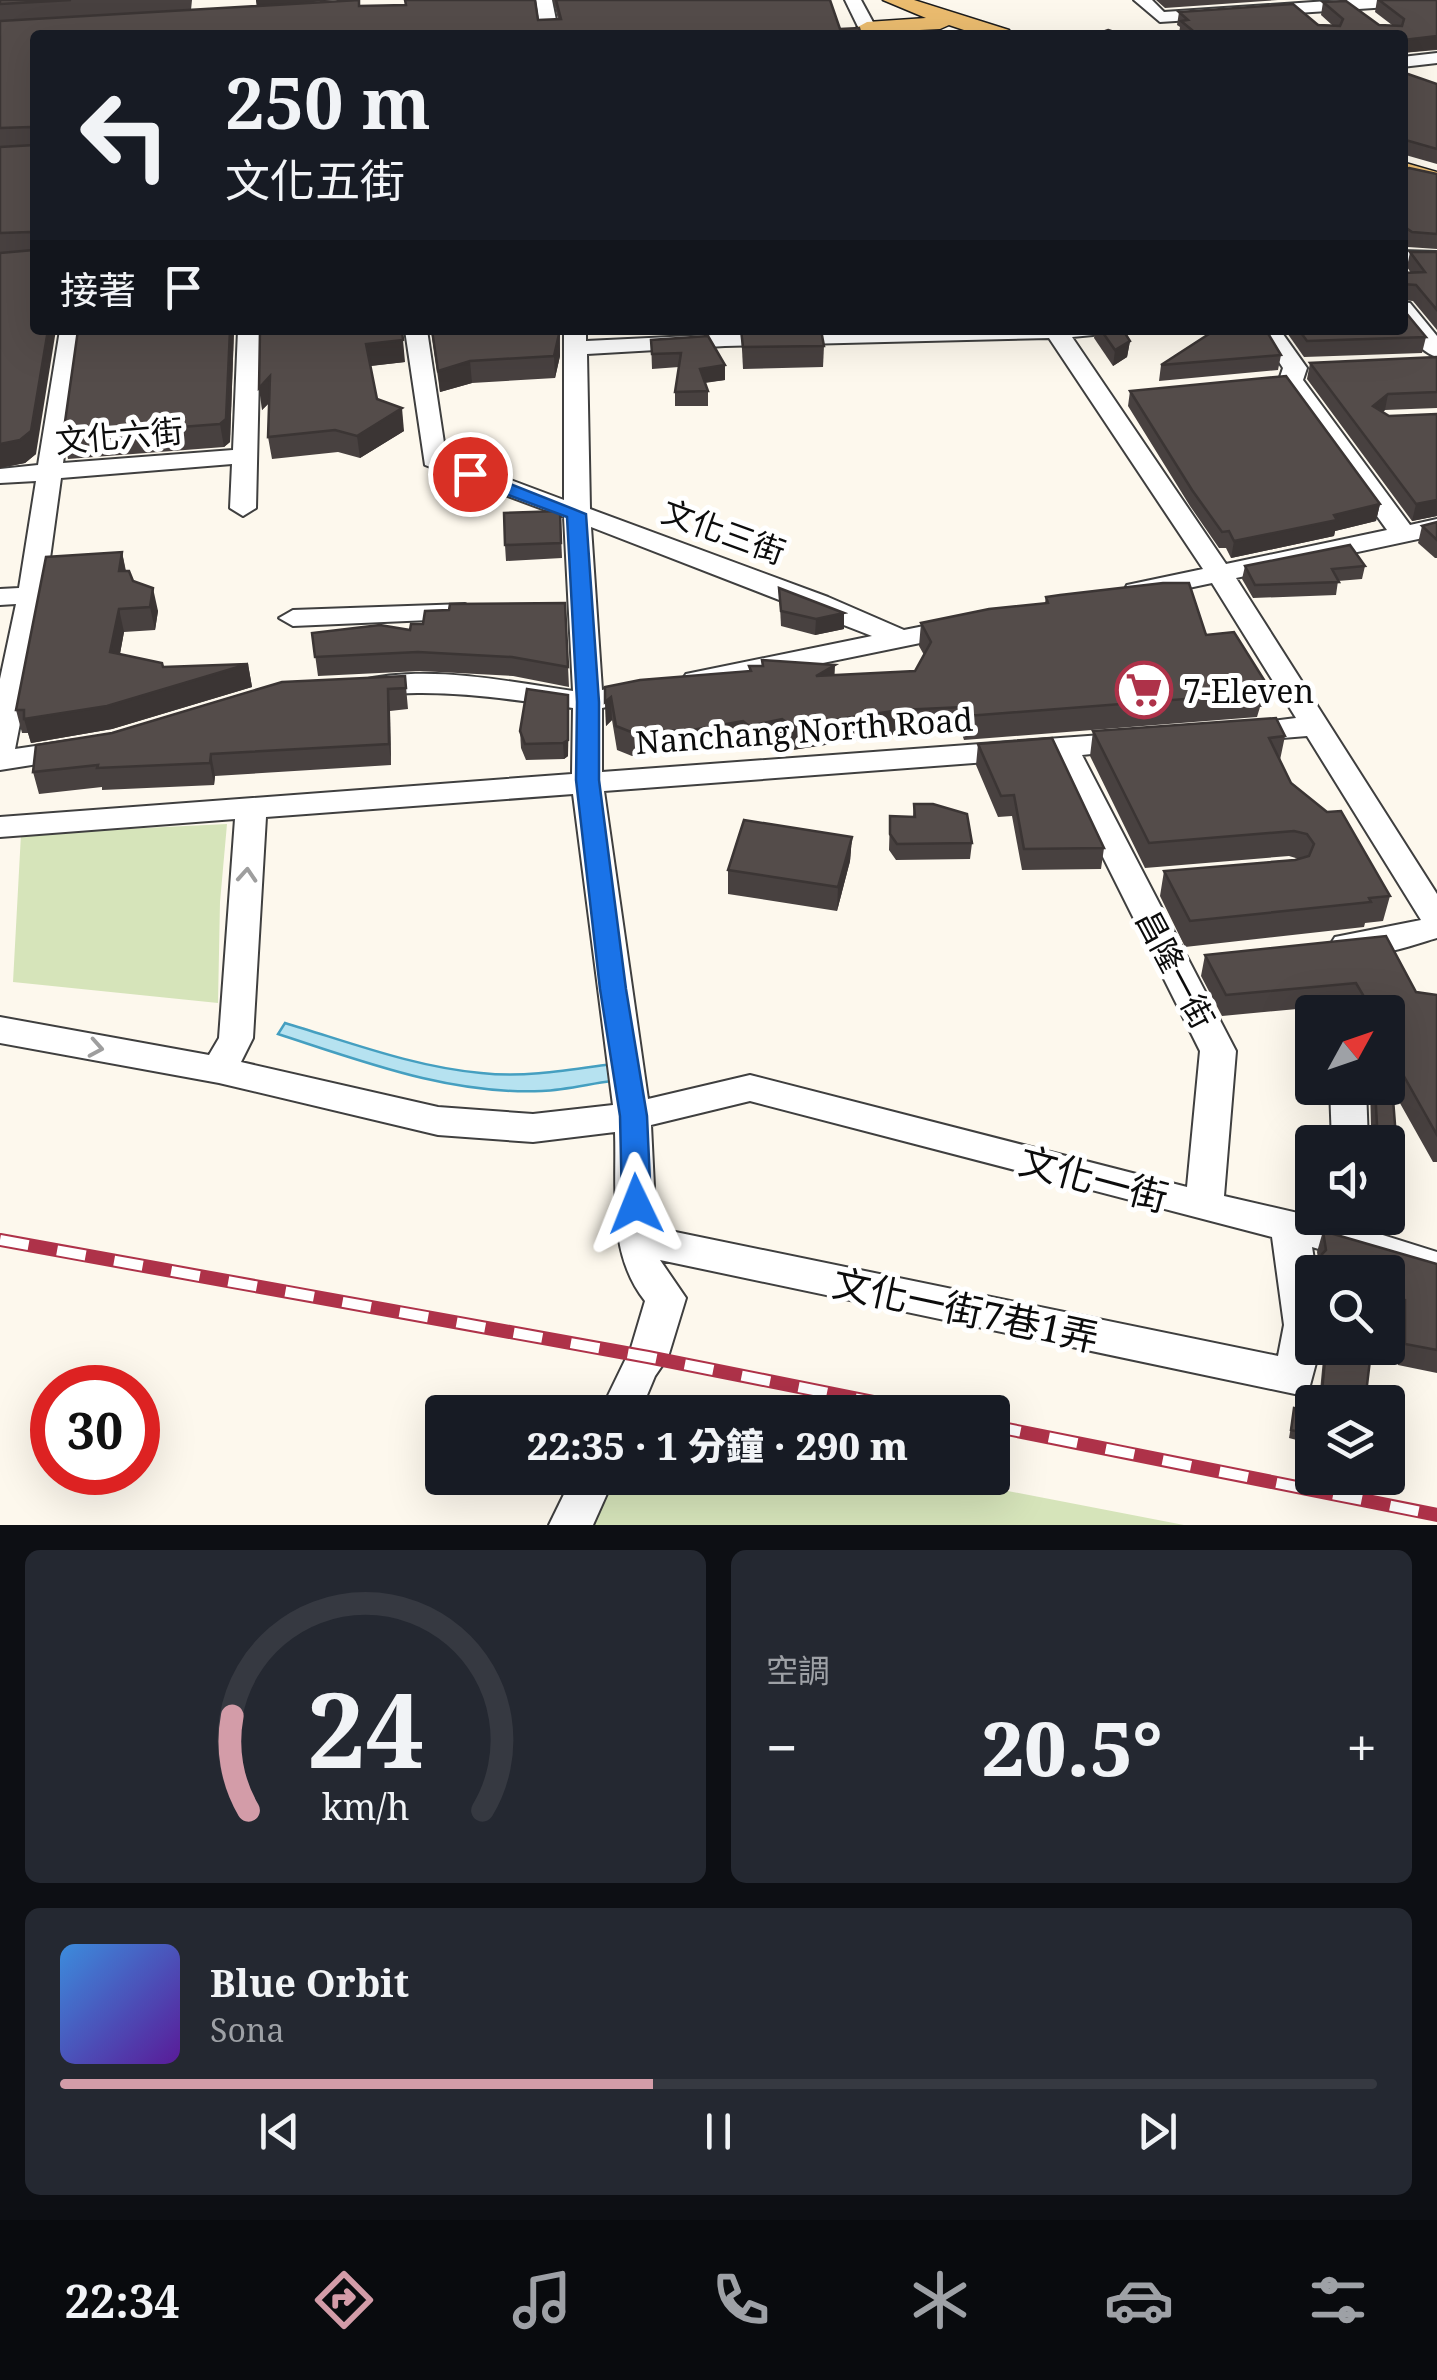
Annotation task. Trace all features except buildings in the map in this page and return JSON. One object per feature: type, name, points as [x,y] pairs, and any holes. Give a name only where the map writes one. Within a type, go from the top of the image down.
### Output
[{"type":"main road","points":[[893,0],[985,30]]},
{"type":"main road","points":[[885,30],[956,21]]},
{"type":"street","points":[[544,0],[549,30]]},
{"type":"street","points":[[853,0],[868,30]]},
{"type":"street","points":[[1142,0],[1160,17],[1290,4],[1423,0],[1437,8]]},
{"type":"street","points":[[1194,0],[1226,30]]},
{"type":"street","points":[[1290,4],[1317,26]]},
{"type":"street","points":[[1348,4],[1376,25]]},
{"type":"street","points":[[1408,256],[1437,258]]},
{"type":"street","points":[[1408,309],[1437,309]]},
{"type":"street","points":[[1408,318],[1431,359]]},
{"type":"street","points":[[0,750],[31,595],[70,335]]},
{"type":"street","points":[[242,508],[249,335]]},
{"type":"street","name":"文化三街","points":[[417,335],[434,460],[902,638]]},
{"type":"street","points":[[627,1395],[639,1366],[648,1358],[666,1298],[643,1270],[637,1240],[633,1116],[587,780],[588,702],[577,514],[575,339],[896,335]]},
{"type":"street","points":[[1069,335],[1437,924],[1390,940],[1313,948]]},
{"type":"street","points":[[1273,335],[1405,536]]},
{"type":"street","points":[[1266,384],[1300,372]]},
{"type":"street","name":"文化六街","points":[[0,476],[244,456]]},
{"type":"street","points":[[1108,597],[1437,527]]},
{"type":"street","points":[[0,596],[31,595]]},
{"type":"street","points":[[548,608],[582,606]]},
{"type":"street","points":[[294,618],[495,611]]},
{"type":"street","points":[[341,689],[440,685],[498,688],[588,702],[977,623]]},
{"type":"street","points":[[1218,734],[1314,726]]},
{"type":"street","name":"Nanchang North Road","points":[[0,826],[1160,739]]},
{"type":"street","points":[[0,761],[97,745]]},
{"type":"street","name":"昌隆一街","points":[[1063,747],[1218,1051],[1204,1206]]},
{"type":"street","points":[[219,1070],[236,1038],[251,806]]},
{"type":"street","points":[[1130,884],[1165,881]]},
{"type":"street","points":[[1177,966],[1177,962],[1216,958]]},
{"type":"street","points":[[0,1030],[219,1070],[438,1122],[533,1128],[633,1116]]},
{"type":"street","name":"文化一街","points":[[633,1116],[750,1088],[1295,1226]]},
{"type":"street","name":"文化一街7巷1弄","points":[[637,1240],[1295,1377],[1304,1324],[1290,1226]]},
{"type":"street","name":"文化一街","points":[[1367,1235],[1437,1268]]},
{"type":"street","points":[[571,1525],[585,1495]]},
{"type":"green space","points":[[227,824],[220,902],[218,1003],[13,982],[21,834]]},
{"type":"green space","points":[[1010,1491],[1184,1525],[584,1525],[606,1495],[1010,1495]]},
{"type":"water","points":[[285,1023],[382,1053],[456,1070],[530,1074],[612,1064],[611,1081],[542,1091],[474,1088],[375,1065],[278,1034]]},
{"type":"railway","points":[[0,1240],[839,1395]]},
{"type":"railway","points":[[1010,1430],[1437,1515]]},
{"type":"place","name":"7-Eleven","points":[[1144,690]]},
{"type":"route","points":[[470,474],[577,514],[588,702],[587,780],[633,1116],[636,1204]]}]
